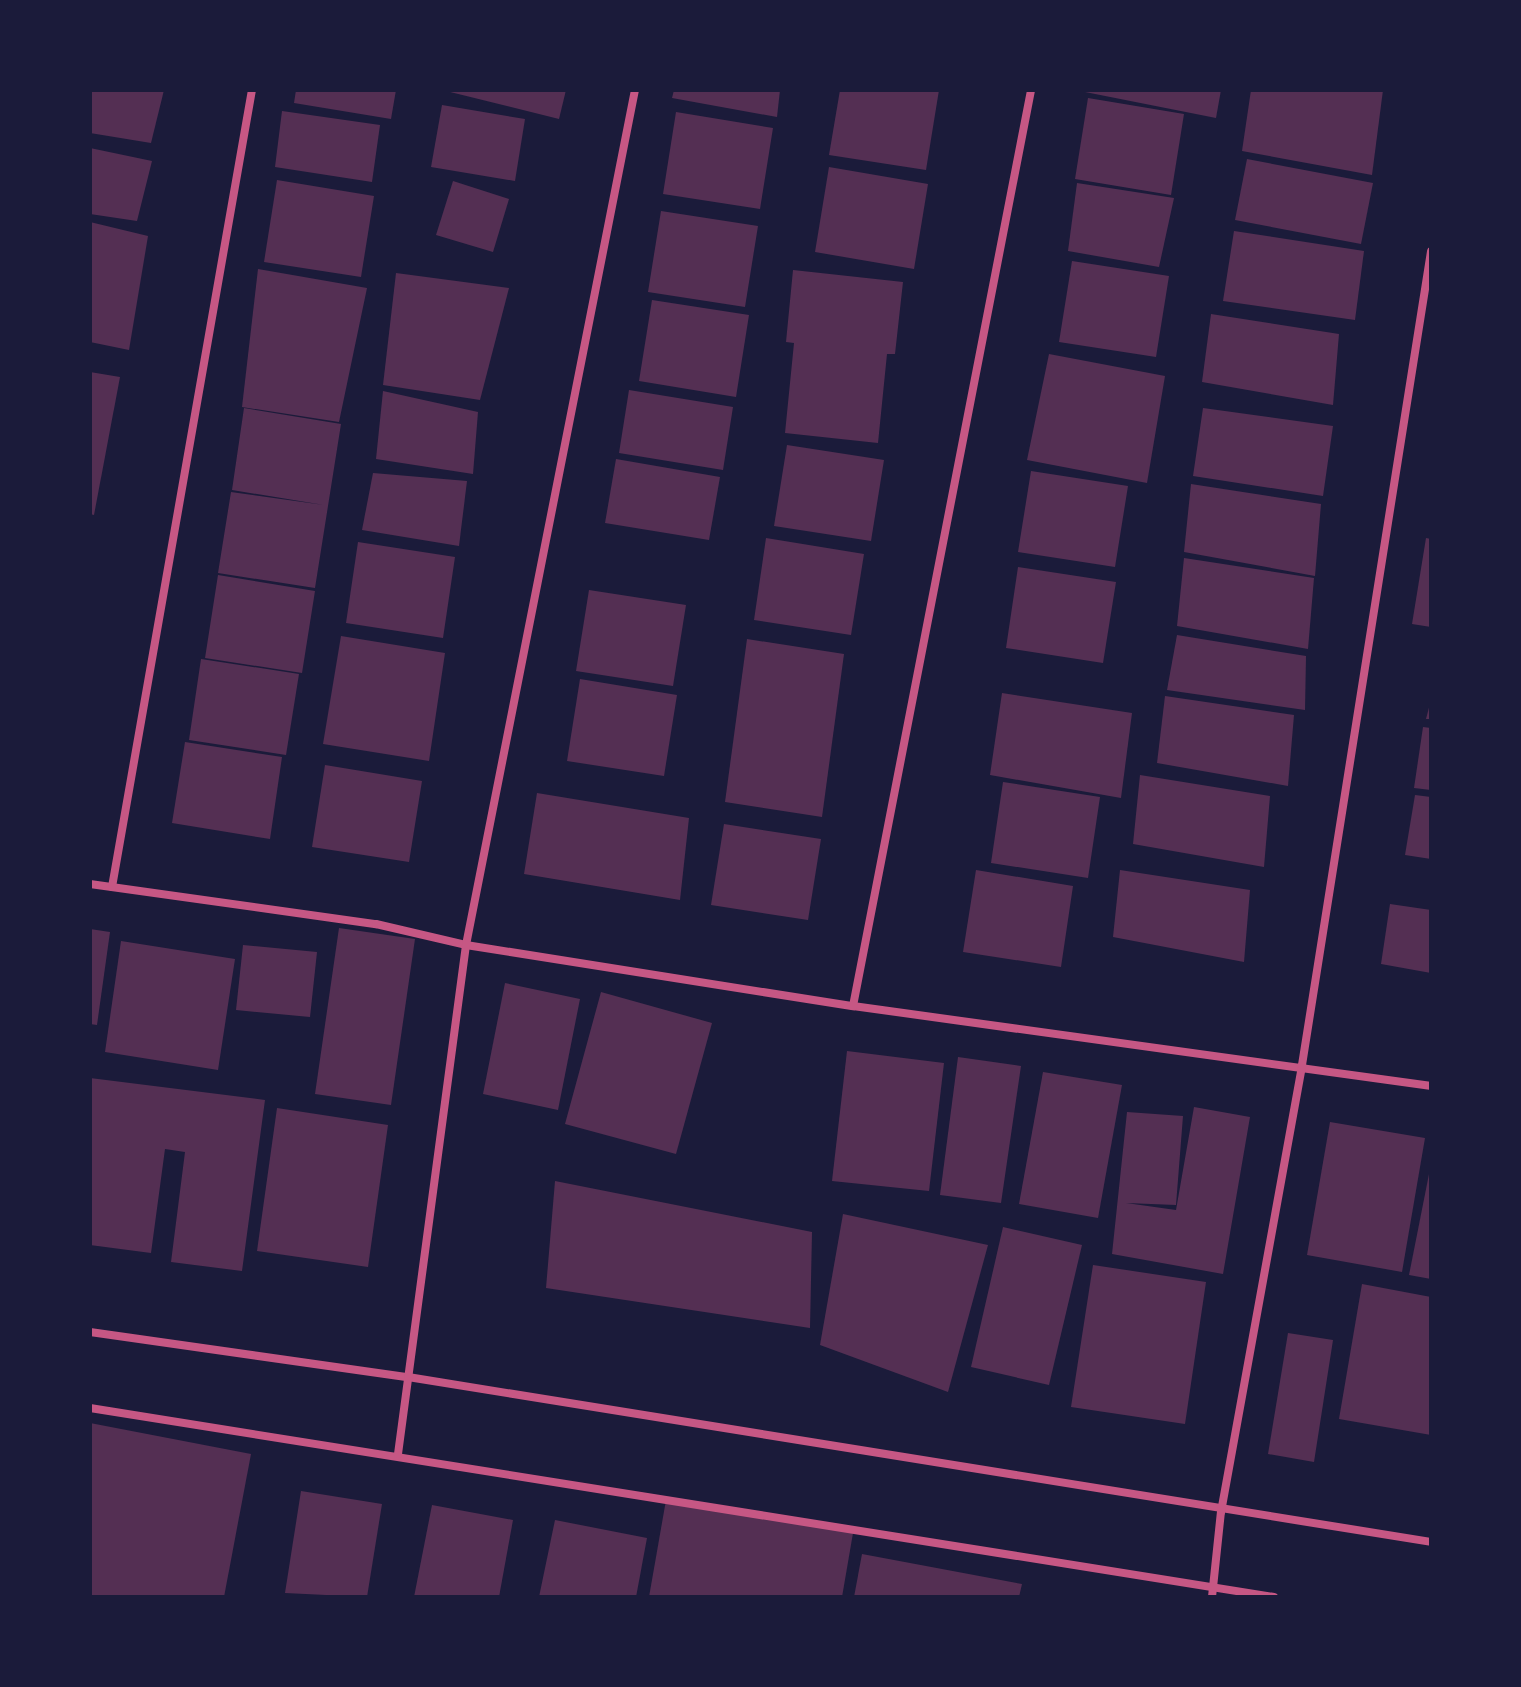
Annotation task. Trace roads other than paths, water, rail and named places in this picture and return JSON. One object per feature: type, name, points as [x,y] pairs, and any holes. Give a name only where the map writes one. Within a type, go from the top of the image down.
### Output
[{"type":"street","points":[[112,887],[252,90]]},
{"type":"street","points":[[398,1454],[466,945],[635,90]]},
{"type":"street","points":[[853,1006],[1031,90]]},
{"type":"street","points":[[1213,1592],[1221,1512],[1302,1065],[1431,251]]},
{"type":"street","points":[[90,884],[376,924],[466,945],[853,1006],[1302,1065],[1431,1086]]},
{"type":"street","points":[[90,1332],[408,1377],[1221,1512],[1431,1542]]},
{"type":"street","points":[[90,1408],[398,1454],[1213,1592],[1274,1597]]}]
